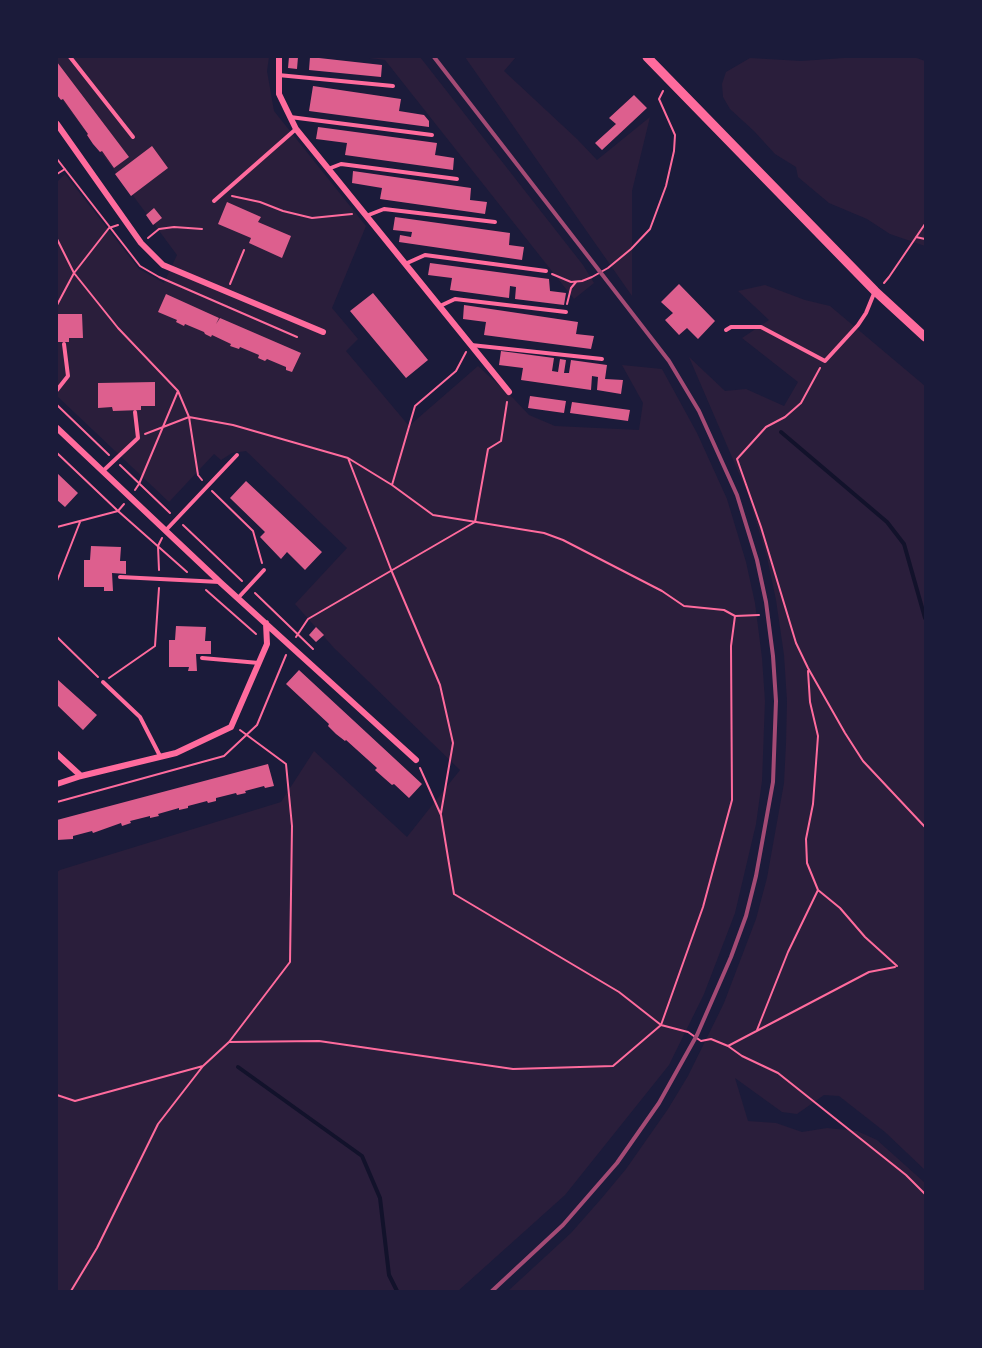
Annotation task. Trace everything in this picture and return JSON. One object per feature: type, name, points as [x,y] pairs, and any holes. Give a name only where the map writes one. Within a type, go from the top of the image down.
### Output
[{"type":"street","points":[[279,57],[279,94],[296,129],[509,392]]},
{"type":"street","points":[[647,57],[875,291],[925,337]]},
{"type":"street","points":[[57,124],[141,243],[163,265],[323,332]]},
{"type":"street","points":[[57,428],[221,583],[416,759]]},
{"type":"street","points":[[57,784],[176,753],[231,727],[267,644],[266,623]]},
{"type":"street","points":[[57,754],[81,776]]},
{"type":"lane","points":[[70,57],[133,137]]},
{"type":"lane","points":[[278,75],[393,86]]},
{"type":"lane","points":[[289,117],[432,135]]},
{"type":"lane","points":[[214,201],[296,129]]},
{"type":"lane","points":[[327,169],[341,164],[457,178]]},
{"type":"lane","points":[[366,216],[384,209],[495,222]]},
{"type":"lane","points":[[405,264],[425,255],[546,271]]},
{"type":"lane","points":[[726,330],[731,327],[761,327],[825,361],[858,326],[875,291]]},
{"type":"lane","points":[[439,306],[455,299],[566,312]]},
{"type":"lane","points":[[57,390],[68,376],[64,344]]},
{"type":"lane","points":[[470,344],[602,359]]},
{"type":"lane","points":[[103,471],[138,438],[135,412]]},
{"type":"lane","points":[[166,530],[237,455]]},
{"type":"lane","points":[[238,598],[264,570]]},
{"type":"lane","points":[[120,577],[221,583]]},
{"type":"lane","points":[[202,658],[260,663]]},
{"type":"lane","points":[[103,682],[140,717],[161,757]]},
{"type":"path","points":[[546,271],[571,282],[592,277],[608,268],[631,249],[650,228],[666,186],[674,151],[675,135],[659,99],[668,80]]},
{"type":"path","points":[[57,159],[109,228]]},
{"type":"path","points":[[57,174],[64,169]]},
{"type":"path","points":[[220,196],[240,197],[312,218],[341,214],[366,216]]},
{"type":"path","points":[[57,313],[57,304],[74,273],[109,228],[126,222]]},
{"type":"path","points":[[875,291],[889,277],[925,224]]},
{"type":"path","points":[[141,243],[159,229],[174,227],[202,229]]},
{"type":"path","points":[[916,237],[925,238]]},
{"type":"path","points":[[57,239],[74,273],[118,328],[178,392],[139,484],[118,511],[57,527]]},
{"type":"path","points":[[226,292],[243,250]]},
{"type":"path","points":[[566,312],[571,288],[576,282]]},
{"type":"path","points":[[392,485],[415,406],[456,371],[470,344]]},
{"type":"path","points":[[825,361],[801,403],[785,417],[766,427],[737,459],[761,527],[796,643],[808,668],[863,761],[925,827]]},
{"type":"path","points":[[290,645],[308,620],[475,522],[489,449],[501,441],[509,392]]},
{"type":"path","points":[[57,405],[313,649]]},
{"type":"path","points":[[138,438],[189,417],[233,424],[348,458],[392,485],[433,515],[544,533],[563,540],[662,591],[684,606],[724,610],[735,616],[759,615]]},
{"type":"path","points":[[57,453],[118,511],[267,644]]},
{"type":"path","points":[[348,458],[392,572],[440,685],[453,743],[441,814]]},
{"type":"path","points":[[57,581],[81,521]]},
{"type":"path","points":[[57,637],[103,682],[156,646],[158,546],[166,530]]},
{"type":"path","points":[[229,1042],[319,1041],[513,1069],[614,1066],[661,1025],[703,907],[732,800],[731,646],[735,616]]},
{"type":"path","points":[[728,1046],[869,972],[897,966],[819,890],[807,863],[806,839],[813,804],[818,736],[810,702],[808,668]]},
{"type":"path","points":[[71,1291],[97,1248],[158,1124],[203,1066],[229,1042],[290,962],[292,826],[286,764],[233,724]]},
{"type":"path","points":[[416,759],[441,814],[454,894],[619,992],[661,1025],[688,1032],[701,1041],[711,1039],[778,1072],[906,1174],[925,1194]]},
{"type":"path","points":[[757,1030],[788,952],[819,890]]},
{"type":"path","points":[[57,1095],[75,1101],[203,1066]]},
{"type":"shaded area","points":[[57,57],[269,57],[267,71],[274,111],[366,226],[332,308],[358,339],[346,351],[409,426],[478,366],[529,415],[555,426],[639,430],[643,403],[622,365],[662,369],[697,433],[727,499],[746,562],[755,603],[765,701],[762,781],[756,824],[735,913],[704,994],[669,1065],[565,1195],[458,1291],[57,1291],[57,872],[281,802],[314,751],[407,837],[460,770],[334,648],[295,604],[347,548],[246,451],[232,453],[221,460],[214,454],[169,502],[57,396],[57,182],[65,174],[139,269],[164,283],[177,255],[57,93]]},
{"type":"shaded area","points":[[362,57],[420,57],[583,265],[594,283],[574,299],[385,60]]},
{"type":"shaded area","points":[[465,57],[516,57],[504,71],[597,160],[650,117],[632,191],[632,296]]},
{"type":"shaded area","points":[[858,57],[914,57],[925,61],[925,246],[890,234],[867,219],[829,203],[798,177],[796,167],[775,154],[730,109],[723,97],[722,84],[726,72],[750,58],[801,61]]},
{"type":"shaded area","points":[[765,285],[805,300],[830,306],[925,386],[925,1170],[885,1132],[839,1096],[824,1095],[797,1114],[782,1112],[735,1078],[748,1121],[776,1123],[802,1132],[827,1128],[857,1131],[877,1140],[925,1183],[925,1291],[508,1291],[571,1233],[601,1199],[626,1169],[668,1109],[688,1076],[724,1003],[756,919],[767,878],[784,783],[786,743],[787,701],[784,655],[776,600],[767,557],[747,492],[689,357],[725,391],[746,389],[784,406],[798,382],[742,338],[769,320],[738,291]]},
{"type":"building","points":[[289,57],[298,57],[297,69],[288,68]]},
{"type":"building","points":[[310,57],[382,65],[381,77],[309,70]]},
{"type":"building","points":[[57,62],[129,157],[114,168],[102,151],[100,152],[93,144],[63,99],[61,100],[57,95]]},
{"type":"building","points":[[313,86],[401,99],[399,111],[424,115],[429,121],[429,127],[309,111]]},
{"type":"building","points":[[634,95],[647,108],[602,150],[595,143],[616,124],[609,118]]},
{"type":"building","points":[[318,127],[437,143],[435,155],[454,158],[453,170],[345,155],[347,143],[316,139]]},
{"type":"building","points":[[152,146],[168,168],[131,196],[115,174]]},
{"type":"building","points":[[353,171],[471,188],[470,200],[487,202],[485,214],[380,199],[382,188],[352,183]]},
{"type":"building","points":[[227,202],[261,217],[258,222],[291,236],[282,258],[249,243],[251,238],[218,224]]},
{"type":"building","points":[[154,208],[162,218],[153,225],[146,215]]},
{"type":"building","points":[[395,217],[510,233],[509,245],[524,247],[522,260],[399,242],[400,235],[411,237],[412,232],[393,230]]},
{"type":"building","points":[[430,263],[549,279],[550,291],[566,293],[564,305],[515,299],[516,287],[510,286],[509,298],[450,290],[452,278],[428,275]]},
{"type":"building","points":[[679,284],[715,321],[698,339],[687,328],[679,335],[665,320],[673,313],[661,302]]},
{"type":"building","points":[[373,293],[428,360],[406,378],[350,311]]},
{"type":"building","points":[[166,294],[219,318],[216,324],[220,318],[301,353],[292,372],[267,359],[265,361],[258,358],[259,355],[240,347],[239,349],[230,346],[231,344],[185,324],[184,326],[176,322],[177,320],[158,312]]},
{"type":"building","points":[[464,305],[578,322],[576,334],[594,336],[591,349],[484,335],[486,322],[463,319]]},
{"type":"building","points":[[57,314],[82,314],[83,338],[69,338],[69,342],[57,342]]},
{"type":"building","points":[[501,351],[554,358],[552,371],[558,372],[560,359],[566,360],[564,373],[569,373],[571,360],[607,365],[605,379],[623,380],[621,394],[597,390],[598,377],[592,376],[591,390],[521,380],[523,368],[499,365]]},
{"type":"building","points":[[155,382],[155,406],[141,406],[141,410],[113,411],[112,407],[98,408],[98,383]]},
{"type":"building","points":[[530,396],[566,401],[564,413],[528,408]]},
{"type":"building","points":[[572,402],[630,410],[628,421],[570,413]]},
{"type":"building","points":[[57,473],[78,493],[65,507],[57,500]]},
{"type":"building","points":[[246,481],[322,552],[305,570],[287,552],[281,559],[260,537],[265,532],[230,498]]},
{"type":"building","points":[[91,546],[121,547],[120,561],[126,561],[126,574],[112,573],[113,591],[104,591],[104,587],[84,587],[84,560],[90,560]]},
{"type":"building","points":[[176,626],[206,627],[205,641],[211,641],[211,654],[196,654],[197,671],[188,671],[189,667],[169,667],[169,640],[175,640]]},
{"type":"building","points":[[316,627],[324,635],[316,642],[309,635]]},
{"type":"building","points":[[299,670],[422,784],[409,798],[375,770],[377,768],[346,740],[336,734],[328,726],[329,724],[286,684]]},
{"type":"building","points":[[57,679],[97,715],[83,730],[57,705]]},
{"type":"building","points":[[268,764],[274,786],[265,788],[264,786],[245,791],[246,793],[216,798],[216,801],[208,803],[207,801],[188,806],[188,808],[158,814],[159,816],[130,821],[131,823],[122,826],[121,823],[93,833],[92,831],[73,836],[73,839],[57,840],[57,820]]},
{"type":"waterway","points":[[781,432],[887,522],[904,544],[925,618]]},
{"type":"waterway","points":[[238,1067],[362,1156],[380,1198],[389,1275],[397,1291]]},
{"type":"railway","points":[[434,57],[669,361],[699,411],[737,495],[757,560],[766,602],[776,701],[773,782],[756,876],[746,916],[731,957],[697,1035],[659,1103],[617,1163],[563,1225],[492,1291]]}]
